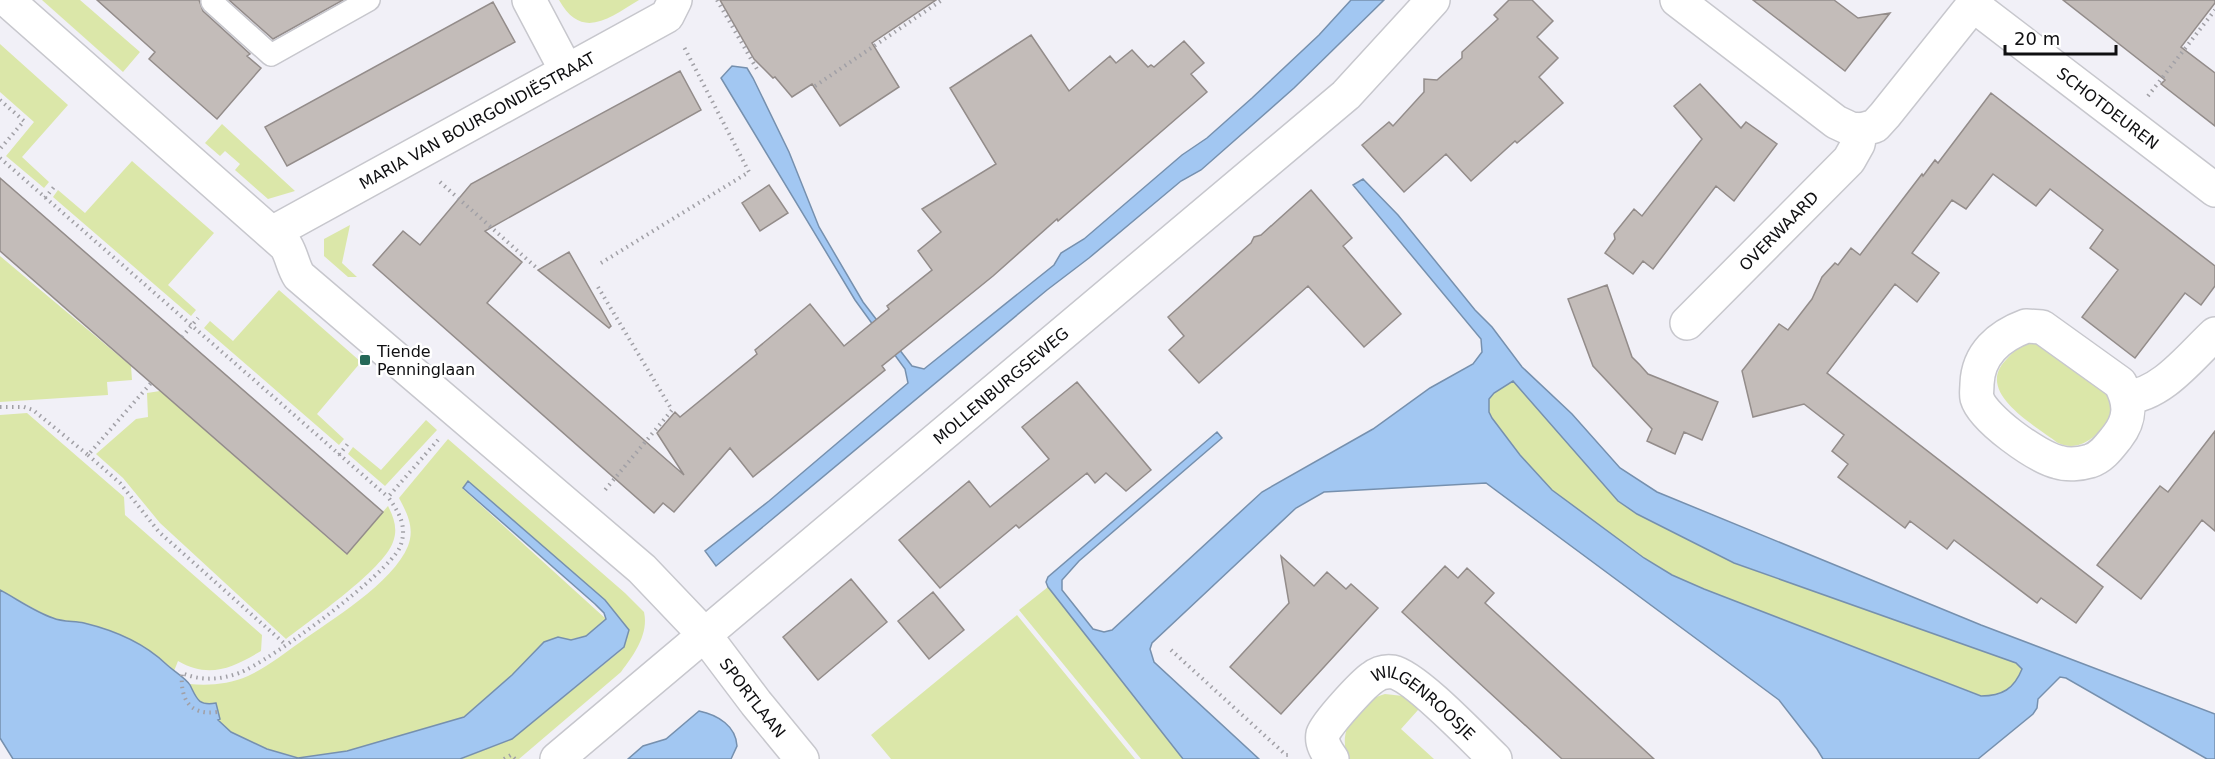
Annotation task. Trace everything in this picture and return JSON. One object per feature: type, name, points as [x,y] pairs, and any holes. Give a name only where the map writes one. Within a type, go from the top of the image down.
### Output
[{"type":"street","points":[[7,0],[286,246],[294,269],[299,276],[642,569],[705,634]]},
{"type":"street","points":[[529,0],[566,70]]},
{"type":"street","name":"MOLLENBURGSEWEG","points":[[557,759],[1346,95],[1434,0]]},
{"type":"street","points":[[1677,0],[1836,122],[1851,129],[1862,130],[1875,126],[1885,115],[1975,2]]},
{"type":"street","name":"SCHOTDEUREN","points":[[1975,2],[2215,190]]},
{"type":"street","name":"MARIA VAN BOURGONDIËSTRAAT","points":[[272,233],[566,70],[671,8]]},
{"type":"street","name":"OVERWAARD","points":[[1686,323],[1849,160],[1858,144],[1862,130]]},
{"type":"street","points":[[2026,326],[2042,327],[2120,383],[2127,396],[2129,410],[2127,421],[2103,454],[2090,461],[2059,463],[2040,455],[1989,417],[1976,397],[1977,372],[1981,361],[1999,339],[2026,326]]},
{"type":"street","points":[[2127,396],[2139,396],[2151,390],[2170,376],[2215,334]]},
{"type":"street","name":"SPORTLAAN","points":[[705,634],[756,703],[802,759]]},
{"type":"street","name":"WILGENROOSJE","points":[[1329,753],[1323,734],[1326,728],[1361,687],[1372,677],[1384,671],[1394,672],[1413,682],[1495,759]]},
{"type":"lane","points":[[212,2],[271,55],[369,0]]},
{"type":"path","points":[[717,0],[758,71]]},
{"type":"path","points":[[815,86],[942,0]]},
{"type":"path","points":[[601,263],[749,171],[671,8]]},
{"type":"path","points":[[2128,123],[2215,10]]},
{"type":"path","points":[[0,100],[24,121],[0,149]]},
{"type":"path","points":[[411,156],[538,269]]},
{"type":"path","points":[[0,159],[388,497],[400,514],[404,530],[400,547],[396,553],[354,594],[286,645],[241,672],[217,679],[200,679],[182,673],[183,696],[192,707],[208,713],[217,712]]},
{"type":"path","points":[[45,198],[54,187]]},
{"type":"path","points":[[582,518],[672,410],[598,288]]},
{"type":"path","points":[[182,337],[198,318]]},
{"type":"path","points":[[88,455],[151,383]]},
{"type":"path","points":[[0,407],[24,406],[33,410],[88,455],[120,483],[159,532],[286,645]]},
{"type":"path","points":[[388,497],[460,414]]},
{"type":"path","points":[[339,455],[350,441]]},
{"type":"path","points":[[1171,650],[1286,755],[1329,753]]},
{"type":"path","points":[[504,759],[511,755],[515,759]]},
{"type":"green space","points":[[42,0],[80,0],[140,52],[123,72]]},
{"type":"green space","points":[[559,0],[639,0],[607,19],[587,23],[577,20],[568,13]]},
{"type":"green space","points":[[0,44],[68,105],[22,157],[49,182],[44,188],[6,156],[34,122],[0,92]]},
{"type":"green space","points":[[222,124],[295,191],[268,199],[235,170],[240,164],[225,151],[220,156],[205,143]]},
{"type":"green space","points":[[132,161],[214,233],[168,285],[196,310],[191,316],[53,197],[58,190],[85,213]]},
{"type":"green space","points":[[350,225],[342,263],[357,277],[348,277],[324,256],[324,239]]},
{"type":"green space","points":[[0,256],[131,366],[132,380],[107,382],[108,395],[0,402]]},
{"type":"green space","points":[[279,290],[361,362],[317,414],[344,439],[339,445],[204,328],[210,321],[233,341]]},
{"type":"green space","points":[[2031,342],[2040,342],[2109,392],[2114,412],[2104,427],[2083,443],[2067,446],[2058,443],[2012,408],[2003,397],[1998,385],[1998,373],[2014,352]]},
{"type":"green space","points":[[1513,380],[1618,501],[1637,514],[1734,563],[2016,663],[2022,669],[2019,676],[2001,693],[1982,696],[1672,575],[1644,558],[1552,490],[1520,455],[1489,412],[1489,399]]},
{"type":"green space","points":[[160,391],[346,554],[388,506],[394,519],[395,533],[387,553],[346,594],[286,639],[160,523],[123,478],[96,454],[136,419],[148,417],[147,393]]},
{"type":"green space","points":[[27,413],[124,497],[125,515],[262,635],[261,651],[220,669],[200,669],[178,661],[174,671],[159,657],[114,632],[84,623],[53,619],[0,590],[0,415]]},
{"type":"green space","points":[[426,420],[437,430],[385,486],[348,454],[353,447],[381,470]]},
{"type":"green space","points":[[448,439],[644,612],[642,636],[621,672],[519,759],[461,759],[512,739],[624,648],[628,630],[604,599],[468,482],[463,489],[606,619],[586,636],[540,646],[512,675],[464,717],[347,751],[298,758],[267,749],[231,732],[197,699],[189,684],[227,683],[255,673],[344,612],[389,574],[408,546],[411,533],[405,509],[399,498]]},
{"type":"green space","points":[[1048,587],[1183,759],[1141,759],[1019,610]]},
{"type":"green space","points":[[1017,615],[1135,759],[891,759],[871,735]]},
{"type":"green space","points":[[1385,694],[1403,696],[1418,707],[1418,710],[1401,729],[1434,759],[1349,759],[1345,749],[1347,728],[1366,703]]},
{"type":"water","points":[[1351,0],[1384,0],[1294,88],[1201,170],[1181,181],[1047,290],[716,566],[705,551],[769,501],[908,383],[905,369],[855,300],[721,78],[732,66],[747,68],[753,78],[789,152],[819,227],[863,302],[912,366],[924,369],[1054,265],[1061,253],[1084,239],[1182,155],[1207,138],[1319,35]]},
{"type":"water","points":[[1363,179],[1398,215],[1475,310],[1492,327],[1522,367],[1572,414],[1620,468],[1657,492],[1981,625],[2215,714],[2215,759],[2207,759],[2066,678],[2060,677],[2038,699],[2037,708],[2033,714],[1978,759],[1823,759],[1779,700],[1486,483],[1324,492],[1296,508],[1152,643],[1150,649],[1154,662],[1259,759],[1183,759],[1046,582],[1048,577],[1217,432],[1222,438],[1079,561],[1062,580],[1062,590],[1093,629],[1104,632],[1112,630],[1262,492],[1373,429],[1430,388],[1473,364],[1482,352],[1481,339],[1353,185]],"holes":[[[1513,381],[1618,501],[1637,514],[1734,563],[2016,663],[2022,669],[2015,682],[2006,690],[1995,695],[1981,696],[1672,575],[1644,558],[1552,490],[1520,455],[1492,418],[1489,412],[1489,399]]]},
{"type":"water","points":[[468,481],[605,600],[629,630],[624,647],[512,739],[460,759],[13,759],[0,738],[0,590],[46,615],[60,620],[95,626],[138,644],[157,656],[185,680],[199,700],[205,703],[216,703],[220,719],[218,720],[231,732],[267,749],[298,758],[347,751],[464,717],[512,675],[544,642],[558,637],[571,640],[586,636],[606,619],[604,613],[595,604],[463,488]]},
{"type":"water","points":[[699,711],[713,715],[730,727],[737,746],[731,759],[628,759],[643,746],[666,739]]},
{"type":"building","points":[[97,0],[199,0],[203,11],[250,54],[247,56],[261,68],[217,119],[149,59],[155,52]]},
{"type":"building","points":[[229,0],[343,0],[273,39]]},
{"type":"building","points":[[720,0],[936,0],[872,43],[899,87],[840,126],[812,84],[792,97],[775,77],[773,78],[754,59]]},
{"type":"building","points":[[1509,0],[1532,0],[1553,21],[1537,37],[1558,58],[1539,77],[1563,103],[1517,143],[1515,141],[1471,181],[1446,154],[1404,192],[1362,145],[1389,122],[1393,126],[1424,92],[1424,79],[1437,80],[1462,58],[1462,52],[1498,19],[1494,15]]},
{"type":"building","points":[[1753,0],[1834,0],[1858,18],[1890,13],[1845,71]]},
{"type":"building","points":[[2063,0],[2215,0],[2181,47],[2215,73],[2215,126],[2161,84],[2165,80]]},
{"type":"building","points":[[493,2],[515,42],[287,166],[265,127]]},
{"type":"building","points":[[1031,35],[1069,91],[1110,56],[1116,63],[1132,50],[1148,67],[1151,65],[1154,67],[1184,41],[1204,63],[1191,74],[1207,92],[993,276],[882,366],[885,370],[753,477],[730,448],[674,512],[663,503],[654,513],[373,265],[403,231],[420,245],[471,184],[680,71],[701,110],[485,231],[522,262],[487,303],[684,475],[657,433],[675,412],[680,417],[757,354],[755,350],[810,304],[844,346],[889,309],[887,306],[932,270],[918,251],[941,232],[922,209],[996,164],[950,88]]},
{"type":"building","points":[[1700,84],[1741,128],[1746,122],[1777,144],[1734,201],[1716,186],[1653,269],[1643,261],[1633,274],[1605,253],[1615,239],[1614,234],[1634,209],[1642,216],[1702,139],[1674,106]]},
{"type":"building","points":[[1991,93],[2215,266],[2215,286],[2201,305],[2185,293],[2135,358],[2082,317],[2118,270],[2090,248],[2103,230],[2050,189],[2036,206],[1993,174],[1966,209],[1952,200],[1912,253],[1939,273],[1917,302],[1895,284],[1827,373],[2103,587],[2076,623],[2041,598],[2037,603],[1954,540],[1947,549],[1910,521],[1905,528],[1838,477],[1848,464],[1832,451],[1844,435],[1804,404],[1753,417],[1742,371],[1779,324],[1788,330],[1812,299],[1822,277],[1835,263],[1838,265],[1851,248],[1860,255],[1922,174],[1923,176],[1935,160],[1938,163]]},
{"type":"building","points":[[0,178],[383,512],[347,554],[0,251]]},
{"type":"building","points":[[769,185],[788,213],[760,231],[742,203]]},
{"type":"building","points":[[1311,190],[1352,238],[1343,246],[1401,314],[1364,347],[1308,286],[1199,383],[1169,350],[1184,336],[1168,317],[1251,243],[1254,237],[1261,235]]},
{"type":"building","points":[[569,252],[611,326],[609,328],[538,270]]},
{"type":"building","points":[[1607,285],[1632,357],[1648,374],[1718,402],[1702,440],[1684,432],[1675,454],[1647,441],[1652,429],[1593,366],[1568,299]]},
{"type":"building","points":[[1077,382],[1151,470],[1126,491],[1106,473],[1095,483],[1087,473],[1019,528],[1016,525],[940,588],[899,540],[969,481],[990,507],[1049,459],[1022,427]]},
{"type":"building","points":[[2215,431],[2215,531],[2202,520],[2141,599],[2097,565],[2160,486],[2168,492]]},
{"type":"building","points":[[1281,556],[1314,586],[1327,572],[1346,589],[1351,584],[1378,608],[1281,714],[1230,667],[1289,603]]},
{"type":"building","points":[[1445,566],[1458,578],[1467,568],[1494,593],[1485,603],[1654,759],[1562,759],[1402,612]]},
{"type":"building","points":[[851,579],[887,622],[818,680],[783,637]]},
{"type":"building","points":[[933,592],[964,630],[929,659],[898,621]]},
{"type":"place","name":"Tiende Penninglaan","points":[[365,360]]}]
